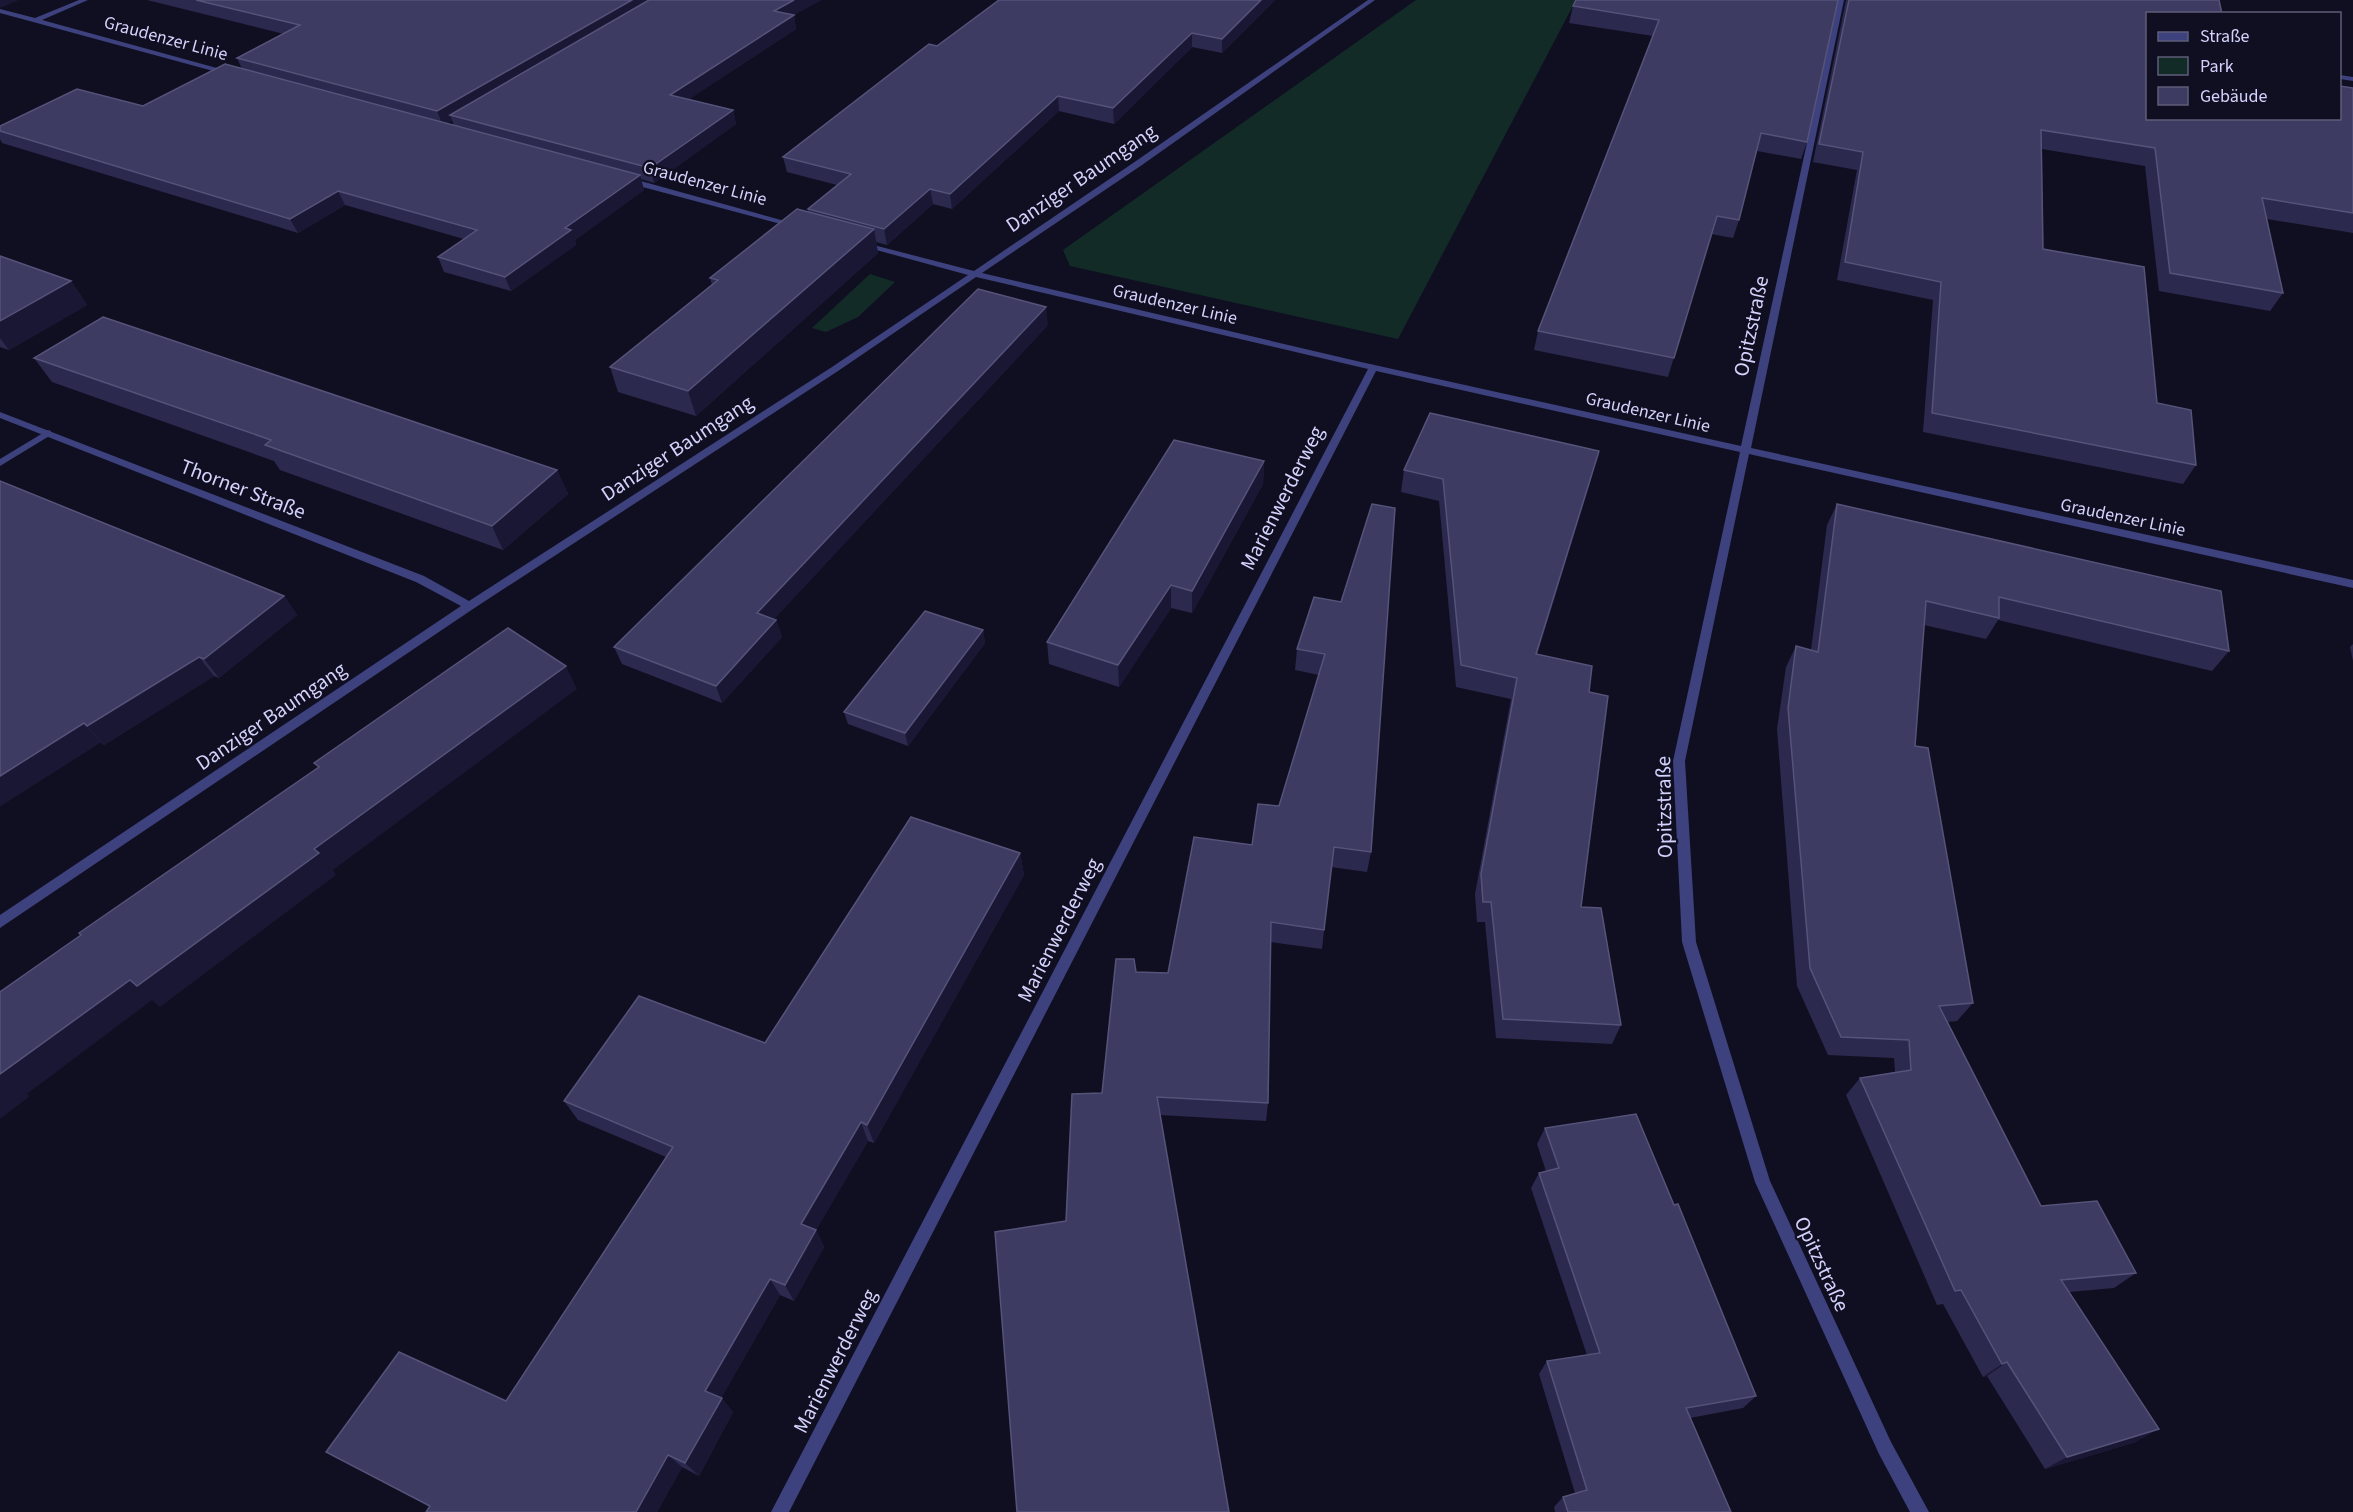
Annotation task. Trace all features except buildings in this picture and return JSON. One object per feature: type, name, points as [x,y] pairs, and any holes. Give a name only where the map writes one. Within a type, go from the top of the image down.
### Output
[{"type":"street","points":[[37,20],[85,0]]},
{"type":"street","name":"Danziger Baumgang","points":[[0,922],[469,606],[835,369],[1139,163],[1372,0]]},
{"type":"street","name":"Opitzstraße","points":[[1841,0],[1678,761],[1689,942],[1763,1182],[1886,1449],[1920,1512]]},
{"type":"street","name":"Graudenzer Linie","points":[[0,10],[241,75]]},
{"type":"street","name":"Graudenzer Linie","points":[[615,177],[809,229]]},
{"type":"street","name":"Graudenzer Linie","points":[[855,241],[974,274],[1374,367],[2353,584]]},
{"type":"street","name":"Marienwerderweg","points":[[780,1512],[1374,367]]},
{"type":"street","name":"Thorner Straße","points":[[0,415],[420,579],[469,606]]},
{"type":"street","points":[[0,463],[48,433]]},
{"type":"green space","points":[[1416,0],[1576,0],[1398,339],[1070,266],[1063,250]]},
{"type":"green space","points":[[870,274],[895,282],[858,317],[826,332],[812,328]]}]
